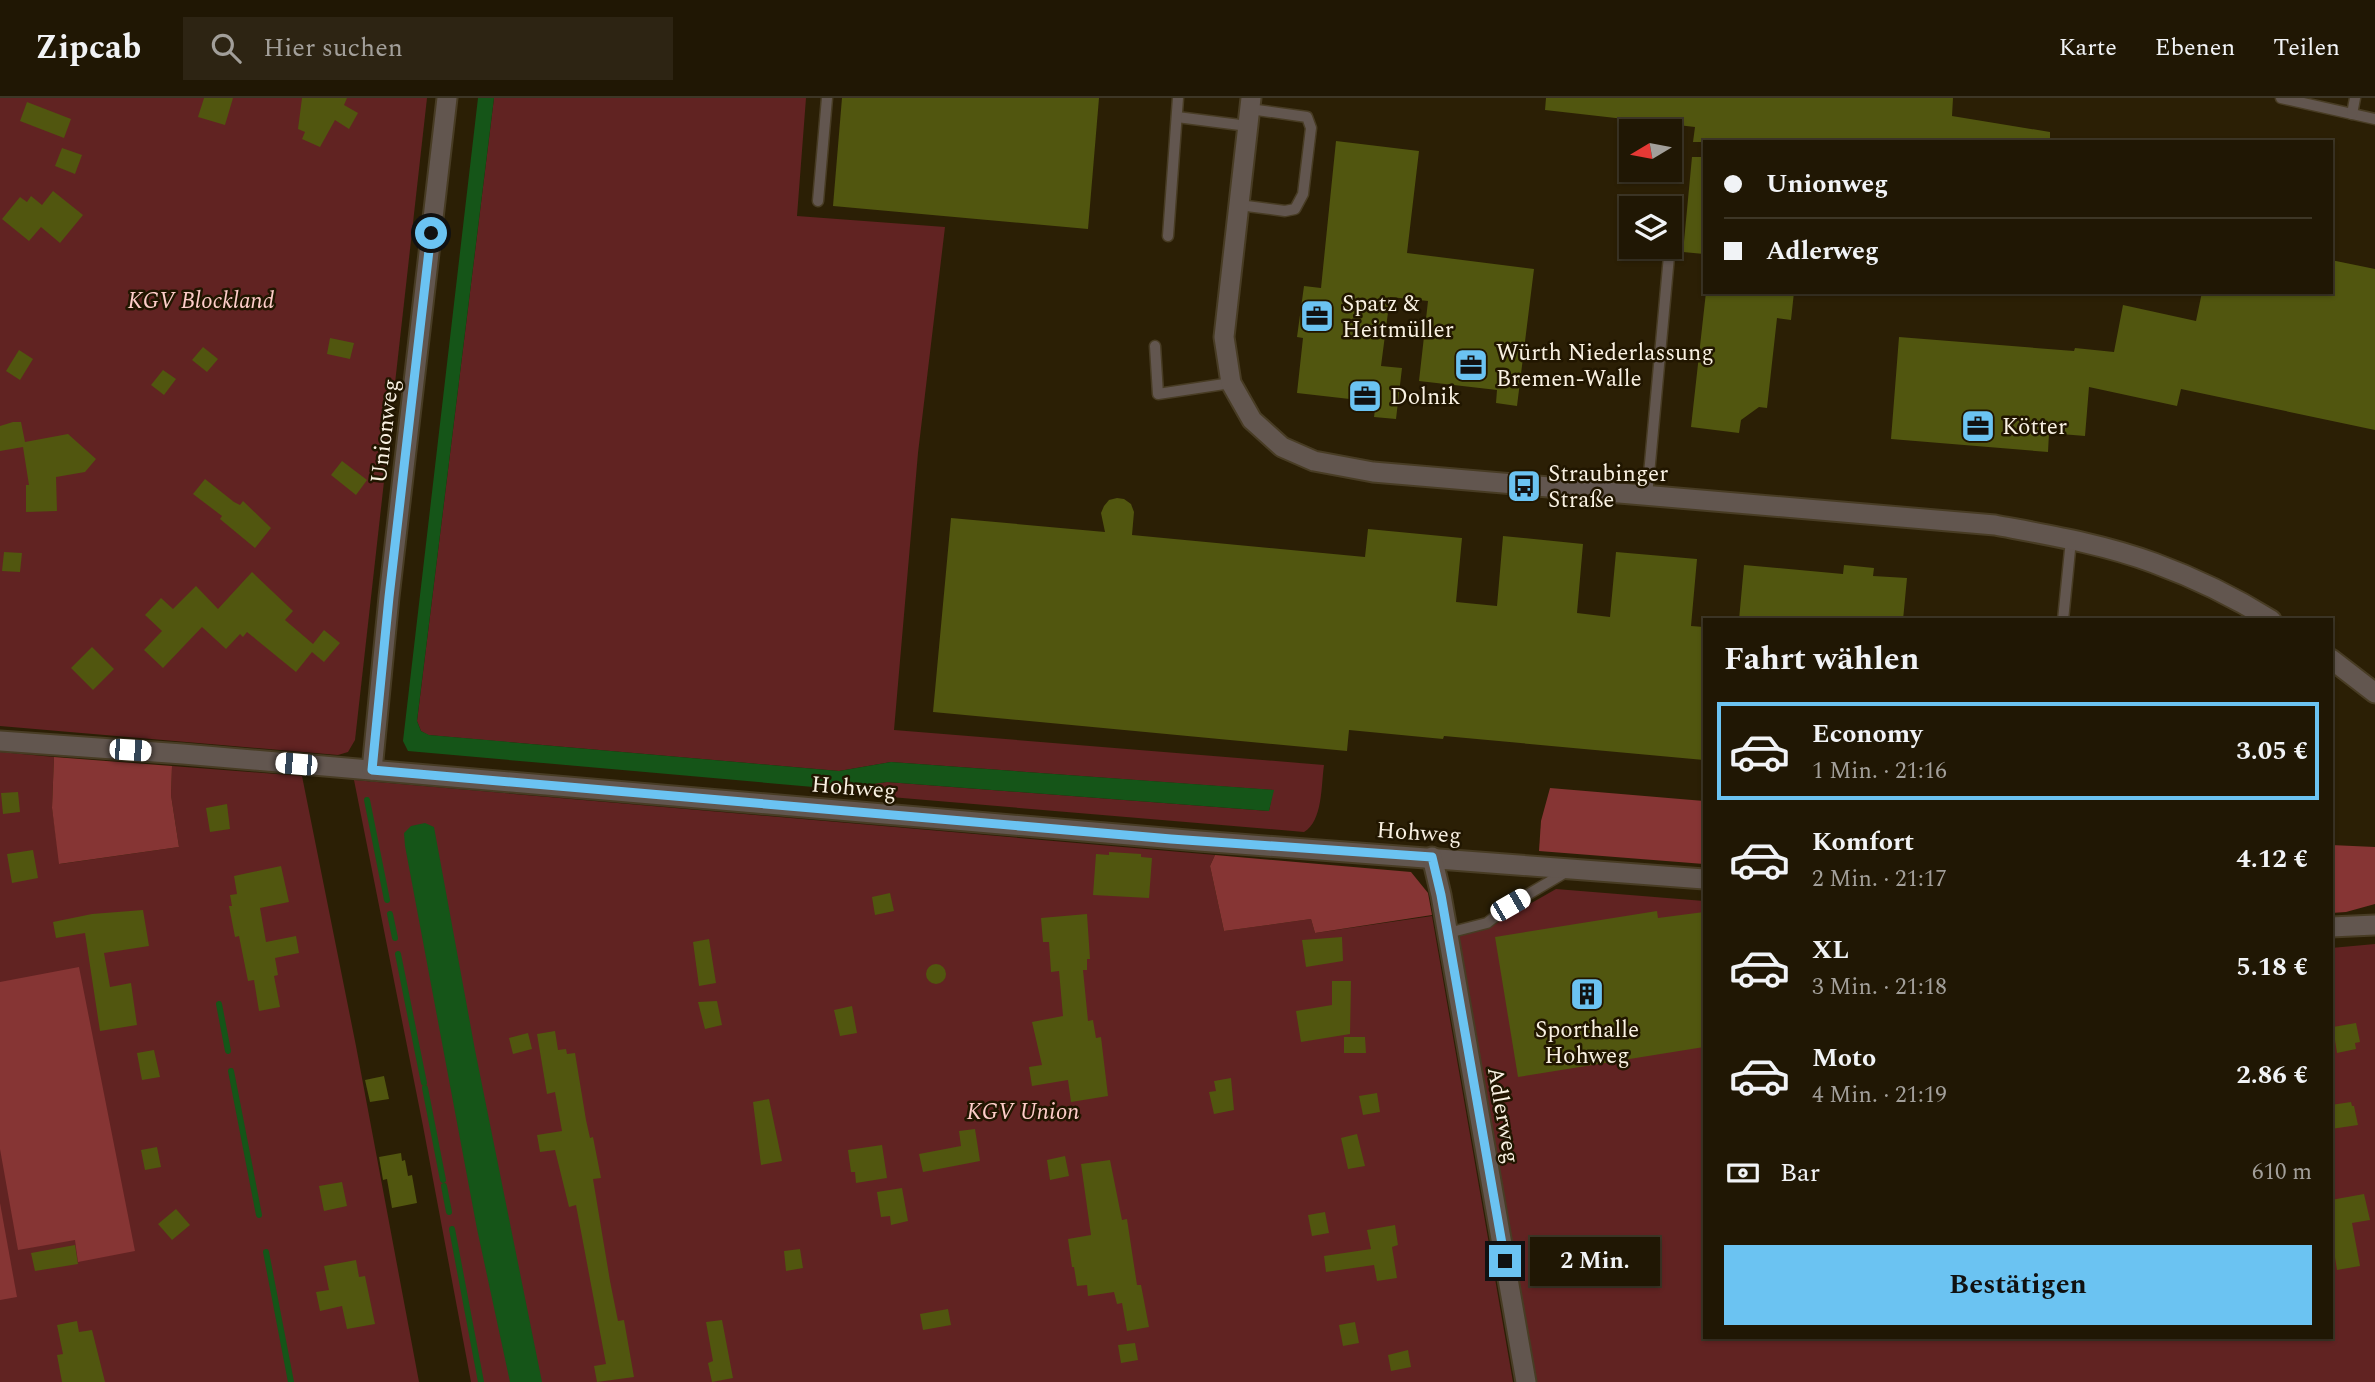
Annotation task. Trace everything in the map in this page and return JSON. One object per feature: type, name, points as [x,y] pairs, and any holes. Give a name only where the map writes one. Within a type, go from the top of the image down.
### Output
[{"type":"street","name":"Unionweg","points":[[372,770],[389,597],[447,98]]},
{"type":"street","points":[[1250,111],[1224,337],[1231,383],[1252,420],[1282,447],[1314,461],[1417,477],[1995,525],[2071,540],[2153,562],[2225,593],[2268,618]]},
{"type":"street","points":[[2333,661],[2375,693]]},
{"type":"street","name":"Hohweg","points":[[0,741],[372,770],[1171,839],[1703,879]]},
{"type":"street","name":"Adlerweg","points":[[1432,857],[1448,933],[1526,1382]]},
{"type":"street","points":[[2333,927],[2375,925]]},
{"type":"lane","points":[[818,201],[827,98]]},
{"type":"lane","points":[[1168,236],[1178,98]]},
{"type":"lane","points":[[2281,98],[2375,119]]},
{"type":"lane","points":[[2352,114],[2355,98]]},
{"type":"lane","points":[[1177,117],[1250,111],[1307,117],[1311,128],[1303,194],[1295,209],[1285,211],[1239,205]]},
{"type":"lane","points":[[1647,496],[1669,259]]},
{"type":"lane","points":[[1155,346],[1158,394],[1231,383]]},
{"type":"lane","points":[[2063,618],[2071,540]]},
{"type":"lane","points":[[1448,933],[1487,923],[1510,905],[1572,868]]},
{"type":"green space","name":"KGV Blockland","points":[[0,98],[427,98],[355,740],[348,752],[338,755],[0,726]]},
{"type":"green space","points":[[494,98],[806,98],[797,216],[945,227],[918,453],[894,730],[1324,765],[1318,811],[1310,827],[1304,832],[843,793],[836,789],[887,782],[1269,811],[1273,790],[891,762],[839,771],[428,735],[421,731],[417,721]]},
{"type":"green space","points":[[0,752],[54,757],[52,808],[60,864],[179,847],[171,795],[172,766],[302,776],[419,1382],[0,1382]]},
{"type":"green space","name":"KGV Union","points":[[354,780],[1215,855],[1210,866],[1224,931],[1311,919],[1315,933],[1432,916],[1513,1382],[471,1382]]},
{"type":"green space","points":[[1556,889],[1703,901],[1703,1339],[2333,1339],[2333,948],[2375,944],[2375,1382],[1536,1382],[1458,936],[1486,929]]},
{"type":"shaded area","points":[[478,98],[494,98],[417,721],[421,731],[429,735],[839,771],[891,762],[1274,790],[1269,811],[887,782],[836,789],[408,751],[403,741]]},
{"type":"shaded area","points":[[54,757],[172,766],[171,795],[179,847],[59,864],[52,808]]},
{"type":"shaded area","points":[[1550,788],[1703,801],[1703,864],[1539,851],[1541,821]]},
{"type":"shaded area","points":[[425,823],[434,827],[475,1050],[542,1382],[510,1382],[477,1229],[405,846],[404,833],[411,826]]},
{"type":"shaded area","points":[[2333,845],[2375,847],[2375,904],[2333,913]]},
{"type":"shaded area","points":[[1215,855],[1411,872],[1428,893],[1432,915],[1315,933],[1311,919],[1224,931],[1210,866]]},
{"type":"shaded area","points":[[79,967],[135,1251],[78,1262],[75,1240],[18,1250],[0,1149],[0,982]]},
{"type":"shaded area","points":[[0,1203],[17,1297],[0,1300]]},
{"type":"building","points":[[204,98],[233,98],[225,125],[198,117]]},
{"type":"building","points":[[302,98],[347,98],[344,105],[358,113],[349,129],[335,120],[320,147],[302,139],[305,132],[298,129]]},
{"type":"building","points":[[842,98],[1099,98],[1088,229],[833,206]]},
{"type":"building","points":[[1546,98],[1953,98],[1952,116],[2050,132],[2050,140],[1693,142],[1695,127],[1682,126],[1682,119],[1624,119],[1545,110]]},
{"type":"building","points":[[27,102],[71,119],[64,138],[20,121]]},
{"type":"building","points":[[1336,141],[1419,151],[1407,253],[1534,269],[1517,406],[1496,403],[1497,390],[1419,381],[1428,301],[1390,297],[1381,366],[1402,368],[1396,419],[1374,417],[1376,402],[1297,393],[1303,338],[1297,337],[1304,286],[1321,288]]},
{"type":"building","points":[[62,148],[82,155],[75,174],[55,166]]},
{"type":"building","points":[[1692,157],[1703,157],[1703,254],[1683,252]]},
{"type":"building","points":[[53,191],[83,215],[60,243],[41,227],[29,241],[2,219],[20,197],[27,202],[31,196],[42,205]]},
{"type":"building","points":[[2333,260],[2375,269],[2375,430],[2181,389],[2177,406],[2089,387],[2085,436],[2049,433],[2048,452],[1891,439],[1899,337],[2114,352],[2123,305],[2196,321],[2202,294],[2333,294]]},
{"type":"building","points":[[1706,294],[1794,294],[1791,320],[1777,318],[1767,408],[1759,407],[1741,420],[1739,433],[1691,427]]},
{"type":"building","points":[[330,338],[354,343],[350,359],[327,354]]},
{"type":"building","points":[[203,347],[218,359],[207,372],[192,360]]},
{"type":"building","points":[[19,350],[33,359],[20,380],[6,371]]},
{"type":"building","points":[[163,370],[176,379],[164,395],[151,385]]},
{"type":"building","points":[[21,422],[25,442],[68,434],[96,459],[85,472],[56,477],[57,511],[26,512],[26,485],[29,485],[23,447],[0,451],[0,426]]},
{"type":"building","points":[[342,461],[367,480],[356,495],[331,475]]},
{"type":"building","points":[[205,479],[234,502],[240,505],[243,501],[271,528],[255,548],[220,519],[222,516],[193,494]]},
{"type":"building","points":[[1124,499],[1131,504],[1134,512],[1132,535],[1365,557],[1368,529],[1462,538],[1456,602],[1497,606],[1503,536],[1583,544],[1577,613],[1610,617],[1616,552],[1697,559],[1691,626],[1703,627],[1703,760],[1349,730],[1347,751],[933,712],[951,518],[1105,532],[1101,513],[1109,500]]},
{"type":"building","points":[[4,552],[22,553],[20,572],[2,571]]},
{"type":"building","points":[[1744,565],[1843,574],[1844,565],[1874,568],[1873,576],[1907,578],[1903,618],[1739,618]]},
{"type":"building","points":[[252,572],[293,611],[285,620],[313,644],[324,630],[340,643],[324,662],[312,652],[296,672],[247,632],[243,637],[240,634],[226,649],[202,627],[163,668],[144,650],[162,631],[145,615],[161,598],[173,609],[196,586],[218,609]]},
{"type":"building","points":[[92,647],[114,669],[93,690],[71,668]]},
{"type":"building","points":[[18,792],[20,812],[3,814],[1,793]]},
{"type":"building","points":[[227,804],[230,829],[210,832],[206,808]]},
{"type":"building","points":[[33,850],[38,878],[12,883],[7,854]]},
{"type":"building","points":[[1109,852],[1141,854],[1141,857],[1152,858],[1149,898],[1093,895],[1096,854],[1109,855]]},
{"type":"building","points":[[281,866],[289,902],[260,908],[266,942],[296,936],[299,953],[275,958],[278,975],[274,976],[280,1007],[259,1011],[254,980],[248,981],[239,936],[235,937],[229,906],[232,906],[230,895],[237,894],[234,876]]},
{"type":"building","points":[[890,893],[894,911],[875,915],[872,897]]},
{"type":"building","points":[[143,910],[149,946],[104,953],[110,987],[131,983],[137,1025],[100,1031],[85,933],[56,938],[53,922],[92,914]]},
{"type":"building","name":"Sporthalle Hohweg","points":[[1657,911],[1658,918],[1703,912],[1703,1047],[1518,1077],[1495,937]]},
{"type":"building","points":[[1087,914],[1090,959],[1087,959],[1087,970],[1083,970],[1088,1021],[1093,1020],[1096,1038],[1101,1037],[1108,1096],[1071,1102],[1068,1080],[1032,1086],[1029,1067],[1042,1065],[1032,1022],[1063,1016],[1059,971],[1051,972],[1049,942],[1043,942],[1041,918]]},
{"type":"building","points":[[1342,937],[1343,961],[1306,967],[1302,940]]},
{"type":"building","points":[[709,939],[716,983],[699,986],[693,942]]},
{"type":"building","points":[[936,964],[943,967],[946,974],[943,981],[936,984],[929,981],[926,974],[929,967]]},
{"type":"building","points":[[1332,981],[1351,981],[1350,1034],[1301,1042],[1296,1011],[1332,1005]]},
{"type":"building","points":[[717,1001],[722,1025],[705,1029],[698,1002]]},
{"type":"building","points":[[852,1006],[857,1033],[840,1036],[834,1010]]},
{"type":"building","points":[[2356,1023],[2360,1042],[2355,1043],[2356,1049],[2337,1053],[2333,1027]]},
{"type":"building","points":[[555,1031],[558,1050],[566,1049],[567,1054],[575,1053],[586,1120],[590,1138],[593,1137],[601,1178],[593,1179],[610,1281],[618,1321],[624,1320],[634,1377],[597,1382],[594,1366],[606,1364],[576,1205],[569,1207],[555,1150],[540,1152],[537,1135],[562,1131],[555,1092],[547,1094],[537,1034]]},
{"type":"building","points":[[528,1033],[532,1049],[513,1054],[509,1038]]},
{"type":"building","points":[[1344,1037],[1365,1037],[1366,1053],[1344,1053]]},
{"type":"building","points":[[154,1050],[160,1077],[142,1080],[137,1053]]},
{"type":"building","points":[[384,1076],[389,1099],[370,1102],[365,1080]]},
{"type":"building","points":[[1231,1078],[1234,1110],[1214,1114],[1209,1092],[1216,1091],[1214,1081]]},
{"type":"building","points":[[1377,1093],[1380,1112],[1363,1115],[1359,1096]]},
{"type":"building","points":[[769,1099],[782,1161],[761,1165],[753,1102]]},
{"type":"building","points":[[2351,1102],[2358,1125],[2333,1129],[2333,1105]]},
{"type":"building","points":[[975,1129],[980,1161],[923,1172],[919,1154],[961,1146],[959,1131]]},
{"type":"building","points":[[1357,1134],[1365,1166],[1348,1169],[1341,1138]]},
{"type":"building","points":[[882,1145],[887,1178],[856,1183],[855,1172],[851,1172],[848,1150]]},
{"type":"building","points":[[157,1147],[161,1167],[145,1170],[141,1150]]},
{"type":"building","points":[[401,1153],[408,1176],[412,1175],[417,1203],[392,1208],[387,1179],[383,1180],[379,1157]]},
{"type":"building","points":[[1065,1156],[1069,1176],[1050,1180],[1047,1160]]},
{"type":"building","points":[[1110,1160],[1122,1220],[1127,1219],[1137,1285],[1141,1285],[1149,1327],[1127,1331],[1122,1303],[1117,1304],[1114,1292],[1088,1296],[1087,1285],[1077,1286],[1068,1239],[1091,1235],[1081,1164]]},
{"type":"building","points":[[342,1182],[347,1206],[324,1211],[319,1186]]},
{"type":"building","points":[[902,1188],[908,1221],[891,1225],[890,1216],[881,1217],[877,1192]]},
{"type":"building","points":[[2364,1194],[2370,1220],[2352,1223],[2360,1266],[2337,1270],[2333,1245],[2333,1200]]},
{"type":"building","points":[[176,1209],[190,1225],[172,1240],[158,1224]]},
{"type":"building","points":[[1325,1212],[1329,1233],[1312,1236],[1308,1215]]},
{"type":"building","points":[[1395,1225],[1398,1245],[1392,1247],[1397,1278],[1377,1281],[1374,1265],[1326,1272],[1324,1256],[1371,1249],[1367,1230]]},
{"type":"building","points":[[75,1245],[78,1264],[35,1271],[31,1253]]},
{"type":"building","points":[[800,1249],[803,1268],[786,1271],[784,1251]]},
{"type":"building","points":[[356,1260],[359,1277],[365,1276],[375,1324],[347,1329],[342,1306],[320,1311],[316,1292],[329,1290],[324,1266]]},
{"type":"building","points":[[948,1309],[951,1325],[923,1330],[920,1314]]},
{"type":"building","points":[[722,1320],[733,1378],[712,1382],[708,1363],[713,1361],[706,1322]]},
{"type":"building","points":[[77,1321],[79,1332],[92,1330],[105,1382],[62,1382],[57,1355],[63,1354],[57,1325]]},
{"type":"building","points":[[1355,1322],[1359,1343],[1343,1346],[1339,1325]]},
{"type":"building","points":[[1135,1343],[1138,1360],[1121,1363],[1118,1345]]},
{"type":"building","points":[[1408,1350],[1411,1367],[1391,1371],[1388,1355]]},
{"type":"waterway","points":[[367,800],[387,900]]},
{"type":"waterway","points":[[390,914],[395,938]]},
{"type":"waterway","points":[[398,954],[424,1083]]},
{"type":"waterway","points":[[219,1004],[228,1051]]},
{"type":"waterway","points":[[231,1071],[259,1215]]},
{"type":"waterway","points":[[425,1088],[443,1180]]},
{"type":"waterway","points":[[444,1186],[449,1212]]},
{"type":"waterway","points":[[452,1229],[481,1382]]},
{"type":"waterway","points":[[266,1252],[291,1382]]},
{"type":"place","name":"Spatz & Heitmüller","points":[[1317,316]]},
{"type":"place","name":"Würth Niederlassung Bremen-Walle","points":[[1471,365]]},
{"type":"place","name":"Dolnik","points":[[1365,396]]},
{"type":"place","name":"Kötter","points":[[1978,426]]},
{"type":"place","name":"Straubinger Straße","points":[[1524,486]]},
{"type":"place","name":"Sporthalle Hohweg","points":[[1587,994]]},
{"type":"route","points":[[431,233],[372,770],[1171,839],[1432,857],[1505,1261]]}]
